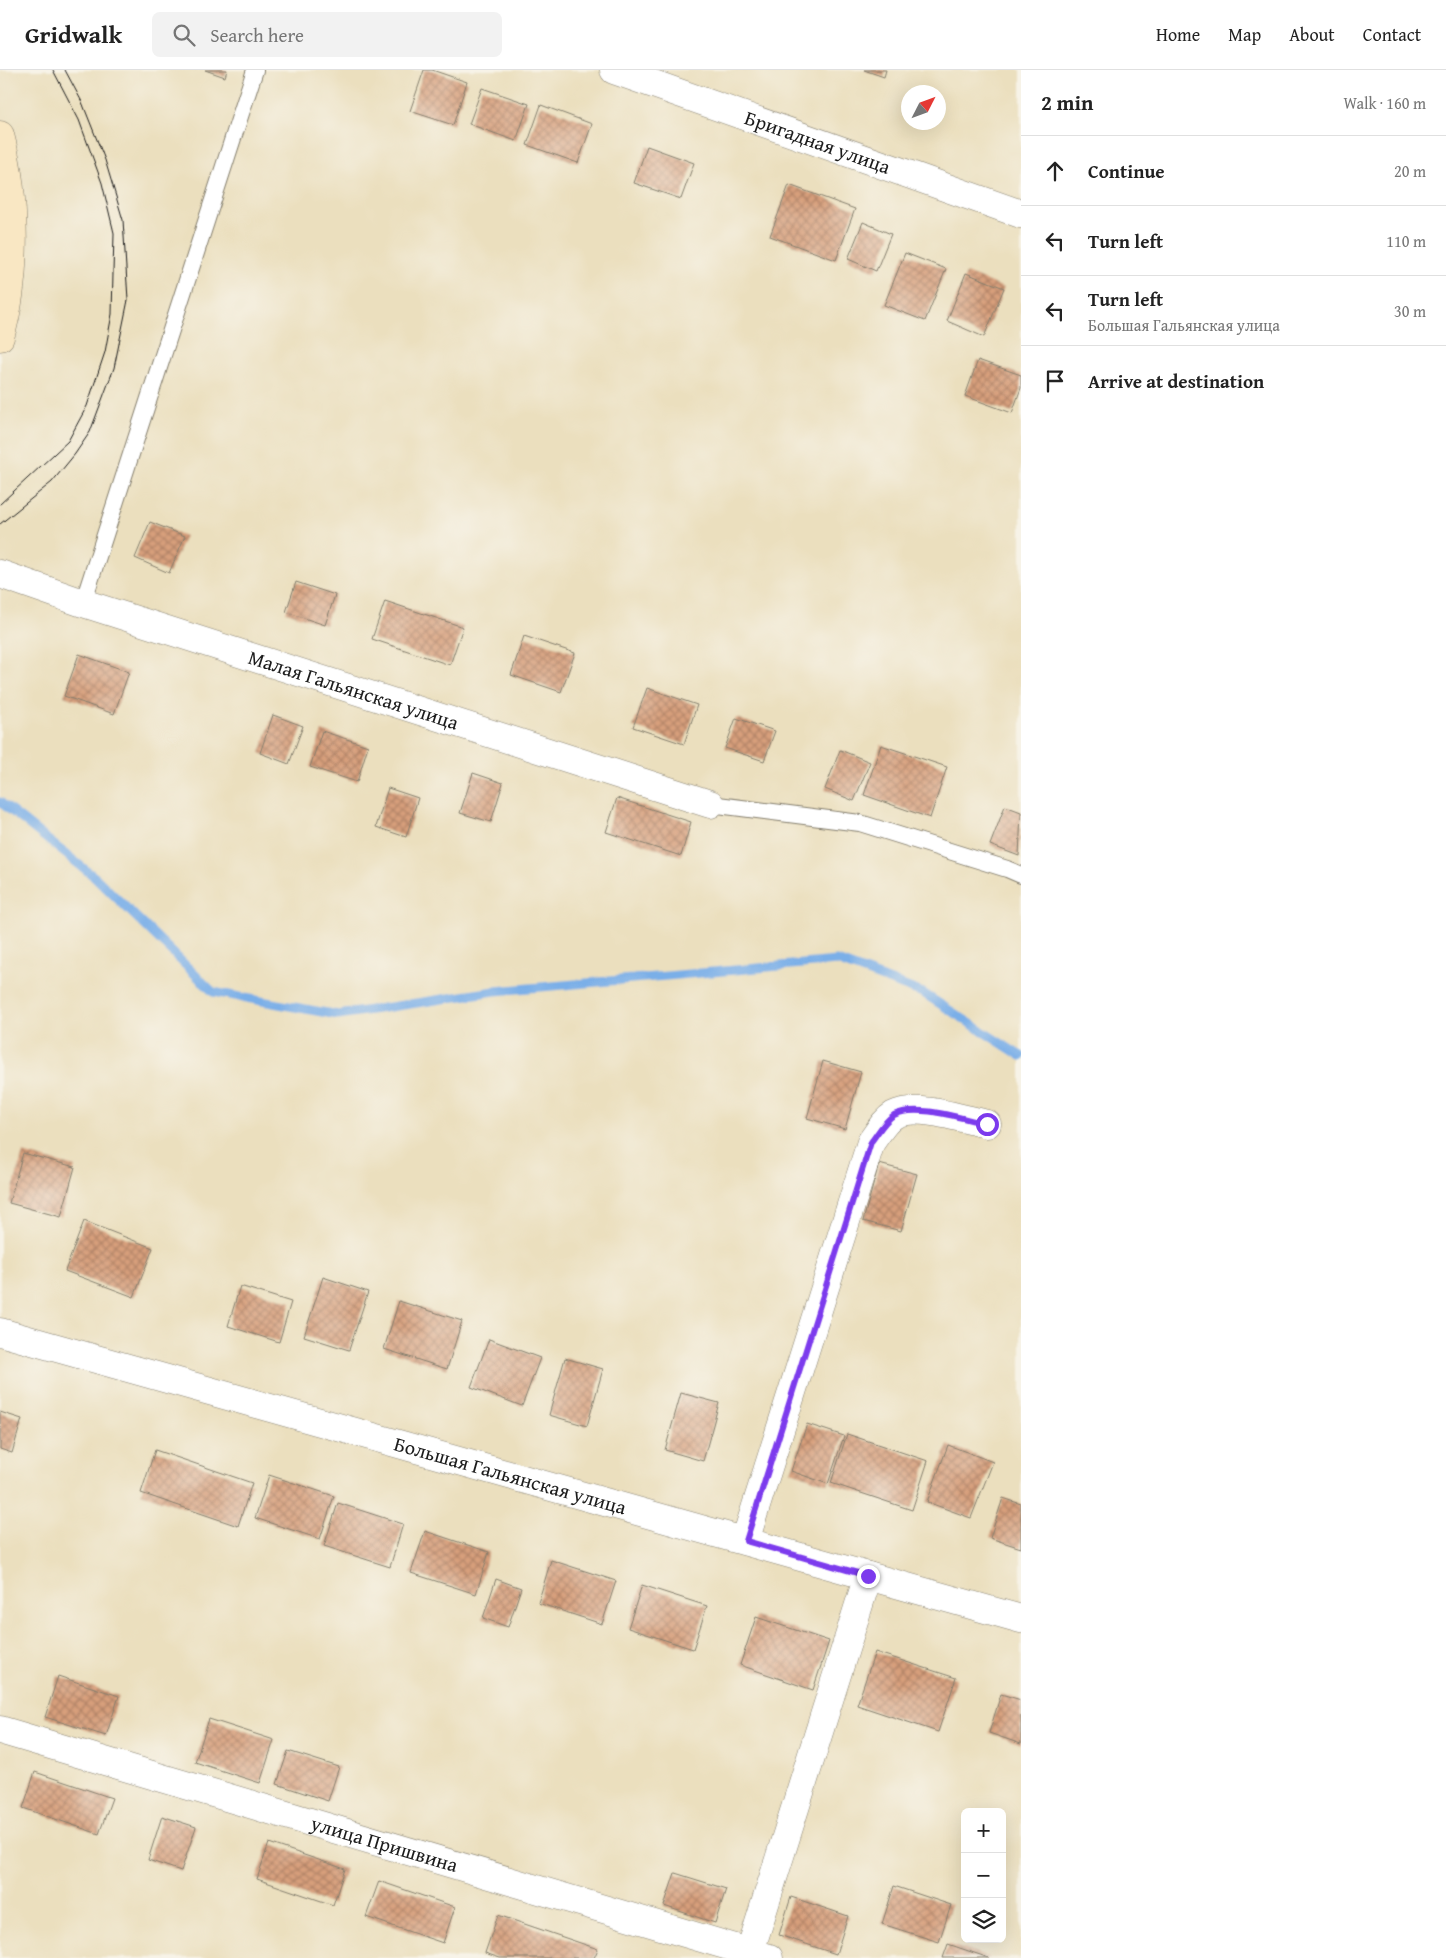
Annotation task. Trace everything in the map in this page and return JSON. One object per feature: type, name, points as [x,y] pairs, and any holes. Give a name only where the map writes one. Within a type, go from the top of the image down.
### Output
[{"type":"main road","points":[[0,135],[12,212],[12,274],[0,337]]},
{"type":"street","name":"Бригадная улица","points":[[614,70],[1021,214]]},
{"type":"street","name":"Малая Гальянская улица","points":[[0,574],[710,804]]},
{"type":"street","points":[[746,1541],[871,1142],[882,1126],[894,1115],[910,1111],[925,1111],[987,1124]]},
{"type":"street","name":"Большая Гальянская улица","points":[[0,1332],[1021,1619]]},
{"type":"street","points":[[756,1956],[868,1576]]},
{"type":"street","name":"улица Пришвина","points":[[0,1730],[756,1956]]},
{"type":"lane","points":[[83,602],[255,70]]},
{"type":"lane","points":[[710,804],[860,823],[1021,875]]},
{"type":"building","points":[[205,70],[227,70],[225,77]]},
{"type":"building","points":[[424,70],[432,70],[467,82],[453,125],[410,111]]},
{"type":"building","points":[[864,70],[886,70],[884,77]]},
{"type":"building","points":[[482,88],[529,104],[516,141],[469,124]]},
{"type":"building","points":[[541,105],[592,124],[578,163],[527,145]]},
{"type":"building","points":[[647,146],[694,163],[681,199],[634,183]]},
{"type":"building","points":[[789,185],[855,209],[836,260],[770,236]]},
{"type":"building","points":[[863,222],[891,234],[876,271],[848,259]]},
{"type":"building","points":[[905,253],[946,269],[925,321],[884,305]]},
{"type":"building","points":[[966,273],[1004,288],[984,337],[947,321]]},
{"type":"building","points":[[978,360],[1021,375],[1021,388],[1012,413],[965,396]]},
{"type":"building","points":[[150,522],[185,536],[169,573],[135,558]]},
{"type":"building","points":[[296,582],[335,595],[325,625],[286,612]]},
{"type":"building","points":[[385,601],[463,627],[450,665],[372,639]]},
{"type":"building","points":[[524,636],[575,653],[561,692],[511,675]]},
{"type":"building","points":[[79,654],[129,672],[114,714],[64,696]]},
{"type":"building","points":[[647,688],[697,705],[684,744],[633,727]]},
{"type":"building","points":[[273,715],[303,726],[289,764],[260,753]]},
{"type":"building","points":[[736,718],[775,731],[764,761],[725,748]]},
{"type":"building","points":[[322,731],[368,746],[357,782],[310,767]]},
{"type":"building","points":[[881,745],[947,767],[930,818],[864,795]]},
{"type":"building","points":[[840,750],[870,762],[854,801],[825,789]]},
{"type":"building","points":[[473,773],[503,783],[491,822],[460,813]]},
{"type":"building","points":[[388,788],[418,798],[406,837],[376,827]]},
{"type":"building","points":[[617,798],[691,822],[681,856],[606,832]]},
{"type":"building","points":[[1005,806],[1021,812],[1019,856],[990,845]]},
{"type":"building","points":[[823,1061],[861,1072],[845,1129],[807,1118]]},
{"type":"building","points":[[23,1153],[75,1167],[61,1217],[9,1203]]},
{"type":"building","points":[[879,1164],[917,1174],[901,1231],[863,1221]]},
{"type":"building","points":[[84,1221],[153,1248],[134,1297],[65,1271]]},
{"type":"building","points":[[323,1277],[368,1292],[349,1350],[304,1336]]},
{"type":"building","points":[[240,1286],[291,1302],[279,1342],[228,1326]]},
{"type":"building","points":[[399,1301],[462,1321],[447,1369],[384,1349]]},
{"type":"building","points":[[489,1339],[540,1358],[522,1406],[471,1387]]},
{"type":"building","points":[[565,1358],[603,1369],[587,1426],[549,1415]]},
{"type":"building","points":[[681,1393],[719,1403],[703,1461],[665,1450]]},
{"type":"building","points":[[0,1412],[22,1419],[12,1453],[0,1449]]},
{"type":"building","points":[[807,1424],[844,1436],[828,1484],[791,1471]]},
{"type":"building","points":[[847,1434],[928,1461],[912,1510],[831,1483]]},
{"type":"building","points":[[948,1445],[993,1462],[971,1518],[927,1502]]},
{"type":"building","points":[[155,1450],[252,1483],[238,1526],[141,1493]]},
{"type":"building","points":[[269,1475],[334,1496],[320,1539],[255,1518]]},
{"type":"building","points":[[1003,1498],[1021,1504],[1021,1548],[990,1538]]},
{"type":"building","points":[[338,1503],[403,1524],[390,1567],[324,1546]]},
{"type":"building","points":[[425,1531],[489,1552],[476,1594],[411,1573]]},
{"type":"building","points":[[551,1560],[616,1581],[602,1624],[538,1603]]},
{"type":"building","points":[[496,1579],[521,1588],[508,1627],[483,1618]]},
{"type":"building","points":[[642,1585],[707,1606],[693,1649],[628,1628]]},
{"type":"building","points":[[756,1617],[829,1641],[813,1690],[740,1665]]},
{"type":"building","points":[[875,1652],[956,1678],[938,1732],[857,1705]]},
{"type":"building","points":[[58,1676],[119,1696],[106,1736],[45,1717]]},
{"type":"building","points":[[1001,1694],[1021,1700],[1021,1744],[989,1733]]},
{"type":"building","points":[[209,1719],[274,1740],[260,1783],[195,1762]]},
{"type":"building","points":[[288,1751],[339,1767],[328,1801],[277,1784]]},
{"type":"building","points":[[35,1772],[112,1798],[99,1834],[23,1808]]},
{"type":"building","points":[[162,1816],[196,1827],[181,1871],[148,1860]]},
{"type":"building","points":[[269,1843],[345,1869],[333,1905],[257,1879]]},
{"type":"building","points":[[675,1873],[726,1889],[715,1923],[664,1906]]},
{"type":"building","points":[[379,1881],[455,1907],[443,1943],[366,1917]]},
{"type":"building","points":[[894,1886],[951,1905],[939,1942],[882,1924]]},
{"type":"building","points":[[791,1897],[848,1916],[836,1954],[779,1935]]},
{"type":"building","points":[[498,1915],[598,1949],[594,1958],[500,1958],[485,1953]]},
{"type":"building","points":[[948,1944],[989,1958],[943,1958]]},
{"type":"waterway","points":[[0,802],[96,878],[213,992],[338,1015],[495,991],[837,961],[923,993],[1021,1056]]},
{"type":"tram line","points":[[0,504],[68,441],[87,406],[105,352],[112,314],[114,233],[102,183],[79,120],[53,70]]},
{"type":"tram line","points":[[0,524],[52,482],[90,432],[114,368],[128,300],[123,220],[105,160],[82,102],[65,70]]},
{"type":"route","points":[[868,1576],[746,1541],[871,1142],[882,1126],[894,1115],[910,1111],[925,1111],[987,1124]]}]
